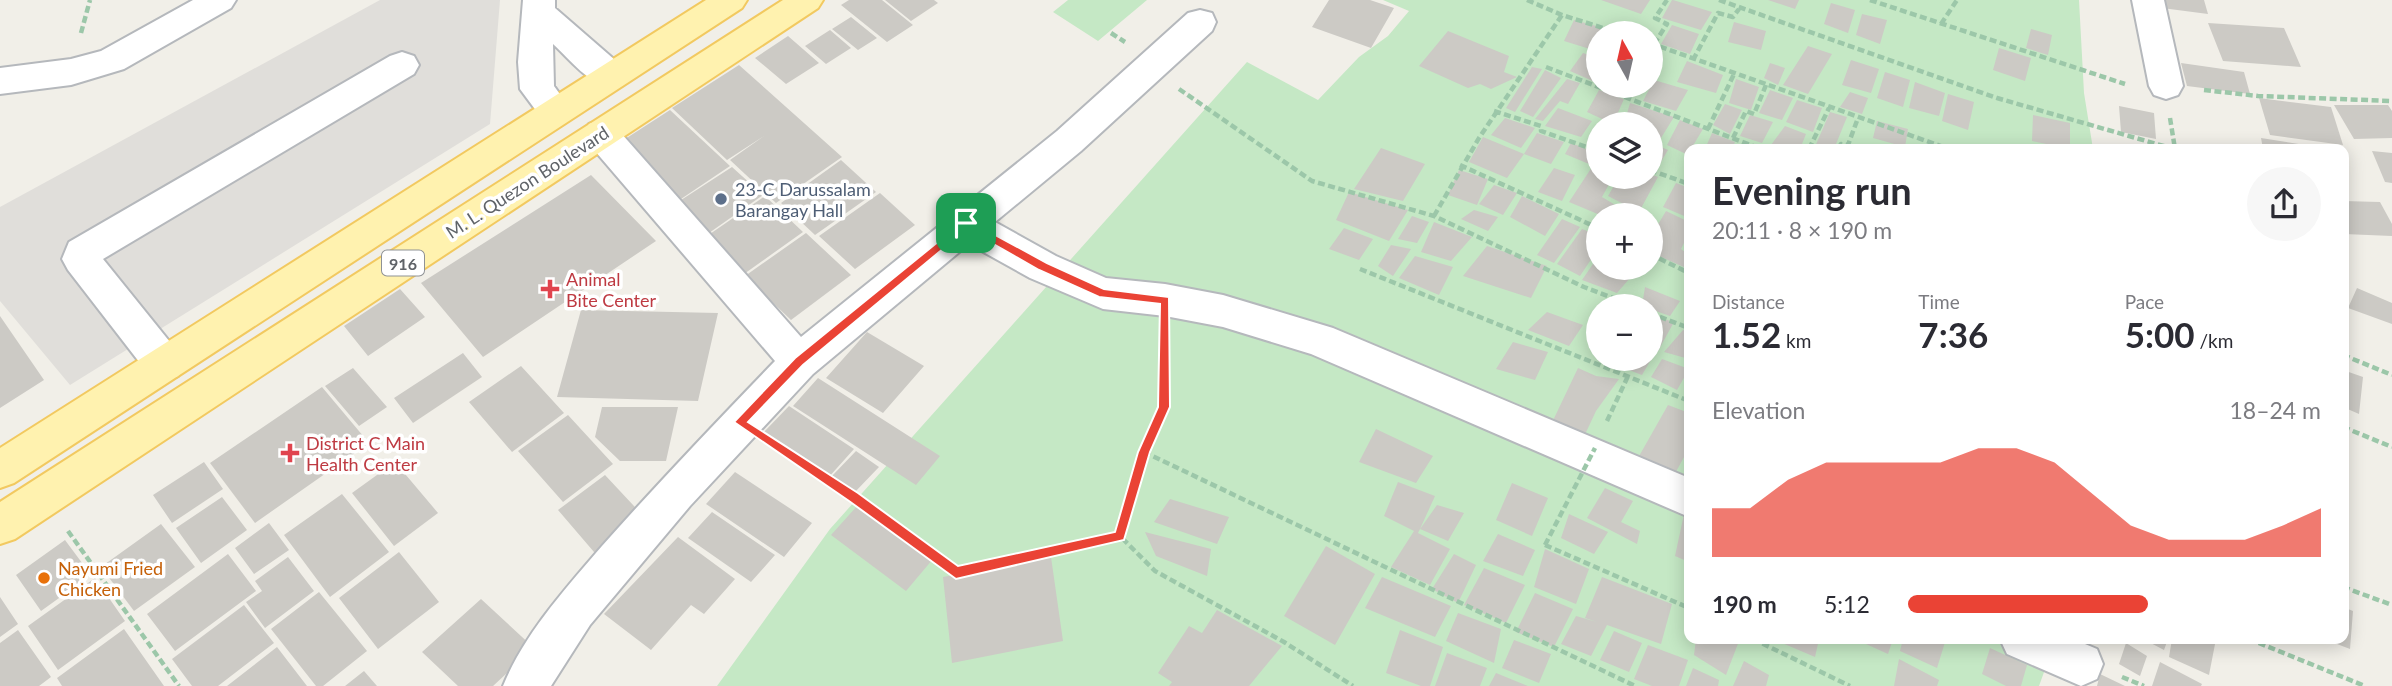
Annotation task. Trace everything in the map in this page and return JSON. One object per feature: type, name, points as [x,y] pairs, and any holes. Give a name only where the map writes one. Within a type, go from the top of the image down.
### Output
[{"type":"main road","name":"916","points":[[0,470],[731,0]]},
{"type":"main road","name":"M. L. Quezon Boulevard","points":[[0,525],[807,0]]},
{"type":"street","points":[[0,81],[71,72],[111,60],[220,0]]},
{"type":"street","points":[[2148,0],[2166,86]]},
{"type":"street","points":[[539,6],[611,76]]},
{"type":"street","points":[[539,6],[535,62],[537,89],[555,111]]},
{"type":"street","points":[[525,686],[575,610],[740,422],[799,362],[1069,141],[1200,22]]},
{"type":"street","points":[[164,364],[81,259],[82,253],[402,65]]},
{"type":"street","points":[[601,134],[799,362]]},
{"type":"street","points":[[966,223],[1043,267],[1103,293],[1165,300],[1223,311],[1319,340],[1684,496]]},
{"type":"street","points":[[2035,644],[2101,670]]},
{"type":"path","points":[[1527,0],[1586,23]]},
{"type":"path","points":[[1661,21],[1655,18],[1667,0]]},
{"type":"path","points":[[1719,0],[1997,98],[2157,144]]},
{"type":"path","points":[[1870,0],[2101,77]]},
{"type":"path","points":[[1941,24],[1948,9],[1957,0]]},
{"type":"path","points":[[1693,60],[1718,13],[1733,17],[1739,9]]},
{"type":"path","points":[[1434,216],[1494,111],[1562,15]]},
{"type":"path","points":[[1663,48],[1935,144]]},
{"type":"path","points":[[1546,67],[1748,144]]},
{"type":"path","points":[[1149,68],[1312,181],[1434,216],[1602,294]]},
{"type":"path","points":[[1708,129],[1734,74]]},
{"type":"path","points":[[1733,138],[1746,111],[1754,114],[1766,85]]},
{"type":"path","points":[[2166,86],[2258,96],[2392,101]]},
{"type":"path","points":[[1811,144],[1829,108]]},
{"type":"path","points":[[1494,111],[1541,126],[1541,131],[1586,147]]},
{"type":"path","points":[[1849,144],[1858,118]]},
{"type":"path","points":[[1461,165],[1586,222]]},
{"type":"path","points":[[1663,175],[1684,182]]},
{"type":"path","points":[[1663,260],[1684,271]]},
{"type":"path","points":[[1360,269],[1684,399]]},
{"type":"path","points":[[1120,536],[1144,452],[1164,407],[1165,300]]},
{"type":"path","points":[[1663,318],[1684,326]]},
{"type":"path","points":[[2349,357],[2392,375]]},
{"type":"path","points":[[1606,424],[1628,376]]},
{"type":"path","points":[[740,422],[854,497],[956,573],[1120,536]]},
{"type":"path","points":[[2349,429],[2392,447]]},
{"type":"path","points":[[1600,436],[1545,545],[1684,606]]},
{"type":"path","points":[[1144,452],[1635,686]]},
{"type":"path","points":[[43,497],[179,686]]},
{"type":"path","points":[[1120,536],[1154,571],[1284,642],[1353,686]]},
{"type":"path","points":[[2349,589],[2392,605]]},
{"type":"path","points":[[1763,644],[1850,686]]},
{"type":"path","points":[[2261,644],[2365,686]]},
{"type":"path","points":[[2101,670],[2144,686]]},
{"type":"shaded area","points":[[380,0],[500,0],[490,124],[70,385],[0,301],[0,207]]},
{"type":"green space","points":[[1068,0],[1147,0],[1098,41],[1053,12]]},
{"type":"green space","points":[[1383,0],[2079,0],[2084,93],[2092,144],[1684,144],[1684,644],[2054,644],[2039,686],[717,686],[830,529],[1247,62],[1318,100],[1359,57],[1388,36],[1409,11]]},
{"type":"building","points":[[849,0],[882,0],[913,25],[887,42],[841,5]]},
{"type":"building","points":[[885,0],[934,0],[938,3],[911,21]]},
{"type":"building","points":[[1329,0],[1370,0],[1394,8],[1371,48],[1312,27]]},
{"type":"building","points":[[1601,0],[1650,0],[1641,14]]},
{"type":"building","points":[[1672,0],[1712,12],[1701,30],[1662,18]]},
{"type":"building","points":[[1768,0],[1799,0],[1795,9]]},
{"type":"building","points":[[2161,0],[2204,0],[2208,14],[2162,8]]},
{"type":"building","points":[[1831,3],[1855,10],[1848,33],[1824,24]]},
{"type":"building","points":[[1862,14],[1887,20],[1880,44],[1856,35]]},
{"type":"building","points":[[851,17],[877,38],[858,50],[832,29]]},
{"type":"building","points":[[1574,20],[1586,23],[1586,48],[1564,41]]},
{"type":"building","points":[[1734,22],[1766,31],[1761,50],[1728,42]]},
{"type":"building","points":[[2208,23],[2284,28],[2301,67],[2223,61]]},
{"type":"building","points":[[1672,25],[1699,34],[1690,54],[1663,45]]},
{"type":"building","points":[[2031,29],[2052,35],[2048,55],[2026,48]]},
{"type":"building","points":[[830,30],[851,48],[826,64],[805,46]]},
{"type":"building","points":[[1448,31],[1509,56],[1504,72],[1517,77],[1491,89],[1480,84],[1468,88],[1419,66]]},
{"type":"building","points":[[788,36],[819,63],[786,84],[755,58]]},
{"type":"building","points":[[1808,46],[1832,54],[1808,94],[1783,85]]},
{"type":"building","points":[[1999,48],[2031,58],[2025,81],[1993,70]]},
{"type":"building","points":[[1583,53],[1586,54],[1586,78],[1570,71]]},
{"type":"building","points":[[1851,60],[1879,69],[1871,93],[1842,85]]},
{"type":"building","points":[[1687,61],[1723,75],[1716,93],[1677,82]]},
{"type":"building","points":[[1770,63],[1785,68],[1778,85],[1764,78]]},
{"type":"building","points":[[2181,63],[2244,72],[2250,94],[2187,86]]},
{"type":"building","points":[[739,65],[842,157],[776,203],[730,160],[764,136],[727,160],[672,108]]},
{"type":"building","points":[[1532,67],[1542,69],[1515,112],[1506,108]]},
{"type":"building","points":[[1545,70],[1561,78],[1533,117],[1520,111]]},
{"type":"building","points":[[1885,72],[1910,80],[1903,107],[1877,98]]},
{"type":"building","points":[[1567,79],[1580,83],[1568,104],[1560,101],[1543,121],[1535,119]]},
{"type":"building","points":[[1736,79],[1759,87],[1751,110],[1729,103]]},
{"type":"building","points":[[1915,82],[1945,93],[1939,116],[1909,108]]},
{"type":"building","points":[[1663,83],[1688,90],[1676,111],[1643,101],[1645,98],[1663,98]]},
{"type":"building","points":[[1770,90],[1793,98],[1782,120],[1759,113]]},
{"type":"building","points":[[1850,92],[1868,98],[1862,114],[1840,107]]},
{"type":"building","points":[[1948,94],[1974,102],[1968,130],[1942,121]]},
{"type":"building","points":[[1595,98],[1624,99],[1618,112],[1587,112]]},
{"type":"building","points":[[2259,98],[2331,107],[2343,144],[2336,144],[2270,135]]},
{"type":"building","points":[[1797,100],[1822,108],[1813,132],[1786,122]]},
{"type":"building","points":[[1630,103],[1658,112],[1627,112]]},
{"type":"building","points":[[1725,104],[1742,110],[1730,134],[1713,125]]},
{"type":"building","points":[[2334,105],[2388,105],[2392,111],[2392,138],[2354,139]]},
{"type":"building","points":[[2119,106],[2154,113],[2156,139],[2121,132]]},
{"type":"building","points":[[1558,108],[1586,119],[1586,130],[1581,137],[1545,126]]},
{"type":"building","points":[[670,110],[730,166],[681,199],[622,141]]},
{"type":"building","points":[[1830,112],[1847,117],[1836,144],[1816,144]]},
{"type":"building","points":[[1663,114],[1674,117],[1663,135]]},
{"type":"building","points":[[1750,115],[1773,122],[1762,143],[1740,136]]},
{"type":"building","points":[[2033,115],[2070,123],[2070,144],[2032,141]]},
{"type":"building","points":[[1505,118],[1535,128],[1521,148],[1491,135]]},
{"type":"building","points":[[1680,120],[1703,129],[1694,144],[1684,144],[1684,153],[1667,145]]},
{"type":"building","points":[[1877,121],[1908,129],[1906,144],[1873,138]]},
{"type":"building","points":[[1785,126],[1806,134],[1802,144],[1772,144]]},
{"type":"building","points":[[1537,133],[1564,142],[1551,164],[1524,154]]},
{"type":"building","points":[[1712,133],[1735,142],[1734,144],[1707,144]]},
{"type":"building","points":[[1483,137],[1524,154],[1507,178],[1469,162]]},
{"type":"building","points":[[2261,138],[2299,144],[2262,144]]},
{"type":"building","points":[[1571,143],[1586,149],[1586,163],[1565,154]]},
{"type":"building","points":[[1381,148],[1425,164],[1403,201],[1354,189]]},
{"type":"building","points":[[2372,151],[2392,153],[2392,183],[2385,182]]},
{"type":"building","points":[[841,160],[876,192],[815,235],[781,203]]},
{"type":"building","name":"23-C Darussalam Barangay Hall","points":[[732,167],[763,195],[709,233],[678,202]]},
{"type":"building","points":[[1554,168],[1575,175],[1562,201],[1538,192]]},
{"type":"building","points":[[1459,170],[1488,179],[1477,205],[1448,195]]},
{"type":"building","points":[[591,175],[656,241],[483,357],[421,283]]},
{"type":"building","points":[[1586,176],[1586,189],[1606,189],[1602,197],[1612,203],[1586,203],[1586,209],[1569,202]]},
{"type":"building","points":[[1676,183],[1684,186],[1684,216],[1663,207]]},
{"type":"building","points":[[1494,185],[1517,193],[1503,215],[1479,204]]},
{"type":"building","points":[[1612,189],[1651,189],[1644,203],[1622,203],[1608,196]]},
{"type":"building","points":[[1349,192],[1408,210],[1389,241],[1336,220]]},
{"type":"building","points":[[880,193],[915,225],[855,269],[819,236]]},
{"type":"building","points":[[765,196],[803,232],[744,274],[707,236]]},
{"type":"building","points":[[1522,196],[1559,214],[1545,236],[1510,217]]},
{"type":"building","points":[[2349,201],[2380,202],[2392,224],[2392,236],[2349,234]]},
{"type":"building","points":[[1474,210],[1498,217],[1488,231],[1461,219]]},
{"type":"building","points":[[1666,211],[1684,220],[1684,243],[1681,249],[1684,251],[1684,267],[1663,258],[1663,216]]},
{"type":"building","points":[[1412,216],[1429,222],[1417,243],[1398,239]]},
{"type":"building","points":[[1562,219],[1580,227],[1554,263],[1537,255]]},
{"type":"building","points":[[1434,222],[1472,237],[1451,261],[1421,252]]},
{"type":"building","points":[[1344,228],[1373,239],[1359,260],[1329,249]]},
{"type":"building","points":[[1582,229],[1586,230],[1586,267],[1580,276],[1557,264]]},
{"type":"building","points":[[806,233],[851,275],[791,320],[745,276]]},
{"type":"building","points":[[1391,245],[1411,249],[1393,276],[1378,266]]},
{"type":"building","points":[[1487,246],[1547,266],[1531,298],[1463,276]]},
{"type":"building","points":[[1415,256],[1453,267],[1439,295],[1399,278]]},
{"type":"building","points":[[1586,274],[1586,280],[1628,280],[1617,293],[1582,280]]},
{"type":"building","points":[[1645,287],[1662,294],[1644,294]]},
{"type":"building","points":[[2357,288],[2392,303],[2392,324],[2349,308]]},
{"type":"building","points":[[400,289],[425,317],[368,356],[344,326]]},
{"type":"building","points":[[1663,294],[1680,301],[1670,316],[1663,314]]},
{"type":"building","points":[[581,310],[718,313],[698,401],[557,397]]},
{"type":"building","points":[[1547,312],[1583,325],[1569,346],[1528,330]]},
{"type":"building","points":[[0,316],[44,380],[0,408]]},
{"type":"building","points":[[1663,319],[1674,322],[1663,342]]},
{"type":"building","points":[[1683,330],[1684,330],[1684,358],[1664,352]]},
{"type":"building","points":[[867,332],[924,366],[883,413],[826,378]]},
{"type":"building","points":[[1513,342],[1548,352],[1535,380],[1496,369]]},
{"type":"building","points":[[463,353],[482,377],[413,423],[394,398]]},
{"type":"building","points":[[1663,359],[1684,367],[1684,378],[1677,390],[1651,377],[1655,371],[1663,371]]},
{"type":"building","points":[[521,366],[564,413],[512,452],[469,402]]},
{"type":"building","points":[[353,368],[387,407],[359,426],[325,386]]},
{"type":"building","points":[[1578,368],[1596,376],[1619,379],[1596,411],[1581,443],[1548,431]]},
{"type":"building","points":[[2349,372],[2363,377],[2359,414],[2349,410]]},
{"type":"building","points":[[818,378],[940,456],[916,485],[793,406]]},
{"type":"building","name":"District C Main Health Center","points":[[322,387],[369,443],[255,523],[210,463]]},
{"type":"building","points":[[1668,405],[1684,411],[1684,457],[1672,479],[1634,465]]},
{"type":"building","points":[[789,406],[854,449],[828,478],[763,433]]},
{"type":"building","points":[[602,407],[678,407],[666,461],[620,461],[595,437]]},
{"type":"building","points":[[568,415],[613,464],[563,502],[518,451]]},
{"type":"building","points":[[1376,429],[1433,456],[1416,483],[1359,462]]},
{"type":"building","points":[[856,451],[879,467],[855,492],[832,476]]},
{"type":"building","points":[[204,462],[223,489],[172,523],[153,495]]},
{"type":"building","points":[[395,462],[438,513],[394,546],[352,493]]},
{"type":"building","points":[[735,472],[812,523],[784,557],[706,504]]},
{"type":"building","points":[[605,475],[648,521],[600,559],[558,510]]},
{"type":"building","points":[[1398,482],[1435,496],[1418,533],[1450,549],[1430,585],[1391,567],[1414,531],[1384,516]]},
{"type":"building","points":[[1512,483],[1548,498],[1532,536],[1496,520]]},
{"type":"building","points":[[1605,488],[1633,501],[1621,522],[1640,531],[1637,544],[1587,518]]},
{"type":"building","points":[[342,494],[389,552],[330,597],[284,535]]},
{"type":"building","points":[[222,497],[247,530],[201,563],[176,528]]},
{"type":"building","points":[[1170,499],[1229,517],[1217,544],[1154,522]]},
{"type":"building","points":[[858,505],[933,559],[906,591],[831,535]]},
{"type":"building","points":[[1437,505],[1464,513],[1448,541],[1420,529]]},
{"type":"building","points":[[712,512],[775,555],[751,582],[688,538]]},
{"type":"building","points":[[1569,514],[1608,532],[1594,554],[1561,538]]},
{"type":"building","points":[[1684,514],[1684,560],[1675,556]]},
{"type":"building","points":[[269,523],[289,550],[254,574],[235,548]]},
{"type":"building","points":[[161,524],[195,567],[134,611],[101,567]]},
{"type":"building","points":[[1145,532],[1211,549],[1207,576],[1156,556]]},
{"type":"building","points":[[1498,534],[1535,550],[1523,576],[1483,561]]},
{"type":"building","points":[[678,537],[735,579],[704,614],[691,605],[651,650],[604,614]]},
{"type":"building","points":[[65,540],[91,575],[41,611],[16,575]]},
{"type":"building","points":[[1326,546],[1375,574],[1335,645],[1284,616]]},
{"type":"building","points":[[1545,549],[1589,569],[1576,604],[1534,587]]},
{"type":"building","points":[[399,552],[439,602],[378,649],[339,598]]},
{"type":"building","points":[[228,554],[256,591],[175,651],[147,614]]},
{"type":"building","points":[[1454,554],[1476,565],[1458,603],[1432,589]]},
{"type":"building","points":[[288,557],[314,591],[265,628],[246,602],[262,591],[255,581]]},
{"type":"building","points":[[1051,557],[1063,641],[952,663],[943,577]]},
{"type":"building","points":[[1484,568],[1525,585],[1506,623],[1464,605]]},
{"type":"building","points":[[1382,577],[1451,606],[1435,637],[1365,608]]},
{"type":"building","points":[[1602,577],[1672,604],[1661,644],[1607,625],[1591,656],[1561,644],[1576,616],[1597,622],[1585,618]]},
{"type":"building","points":[[95,578],[125,621],[58,670],[28,626]]},
{"type":"building","points":[[319,592],[367,651],[323,686],[316,686],[271,629]]},
{"type":"building","points":[[1535,593],[1573,609],[1554,647],[1516,632]]},
{"type":"building","points":[[0,597],[18,624],[0,637]]},
{"type":"building","points":[[481,599],[534,648],[493,686],[458,686],[422,652]]},
{"type":"building","points":[[244,605],[274,643],[218,686],[192,686],[172,659]]},
{"type":"building","points":[[2349,609],[2353,611],[2350,649],[2337,644],[2349,644]]},
{"type":"building","points":[[1217,610],[1282,646],[1249,686],[1169,686],[1172,682],[1158,673],[1189,626],[1202,633]]},
{"type":"building","points":[[1458,613],[1501,629],[1494,663],[1446,641]]},
{"type":"building","points":[[124,629],[164,686],[62,686],[57,678]]},
{"type":"building","points":[[18,630],[51,677],[39,686],[0,686],[0,643]]},
{"type":"building","points":[[1400,630],[1443,647],[1430,686],[1421,686],[1386,673]]},
{"type":"building","points":[[1614,631],[1642,643],[1629,672],[1600,660]]},
{"type":"building","points":[[1514,640],[1551,654],[1539,683],[1502,668]]},
{"type":"building","points":[[1695,644],[1738,644],[1726,675],[1694,655]]},
{"type":"building","points":[[1785,644],[1818,644],[1815,657]]},
{"type":"building","points":[[1866,644],[1891,644],[1888,654]]},
{"type":"building","points":[[1902,644],[1944,644],[1937,668],[1900,651]]},
{"type":"building","points":[[2126,644],[2147,656],[2140,676],[2119,664]]},
{"type":"building","points":[[2153,644],[2166,644],[2164,650]]},
{"type":"building","points":[[2171,644],[2215,644],[2209,675],[2169,657]]},
{"type":"building","points":[[1648,645],[1688,660],[1679,686],[1652,686],[1634,679]]},
{"type":"building","points":[[277,647],[307,686],[227,686]]},
{"type":"building","points":[[1990,648],[2027,665],[2021,686],[2006,686],[1982,674]]},
{"type":"building","points":[[1447,653],[1487,668],[1480,686],[1435,686]]},
{"type":"building","points":[[1899,659],[1939,680],[1937,686],[1894,686]]},
{"type":"building","points":[[1744,661],[1769,675],[1766,686],[1733,686]]},
{"type":"building","points":[[2160,662],[2202,684],[2201,686],[2152,686]]},
{"type":"building","points":[[1693,668],[1719,680],[1718,686],[1686,686]]},
{"type":"building","points":[[364,671],[377,686],[345,686]]},
{"type":"building","points":[[1496,673],[1528,686],[1489,686]]},
{"type":"building","points":[[2100,674],[2125,686],[2097,686]]},
{"type":"place","name":"23-C Darussalam Barangay Hall","points":[[721,199]]},
{"type":"place","name":"Animal Bite Center","points":[[550,289]]},
{"type":"place","name":"District C Main Health Center","points":[[290,453]]},
{"type":"place","name":"Nayumi Fried Chicken","points":[[44,578]]},
{"type":"route","points":[[966,223],[1043,267],[1103,293],[1165,300],[1164,407],[1144,452],[1120,536],[956,573],[854,497],[740,422],[799,362],[966,223]]}]
